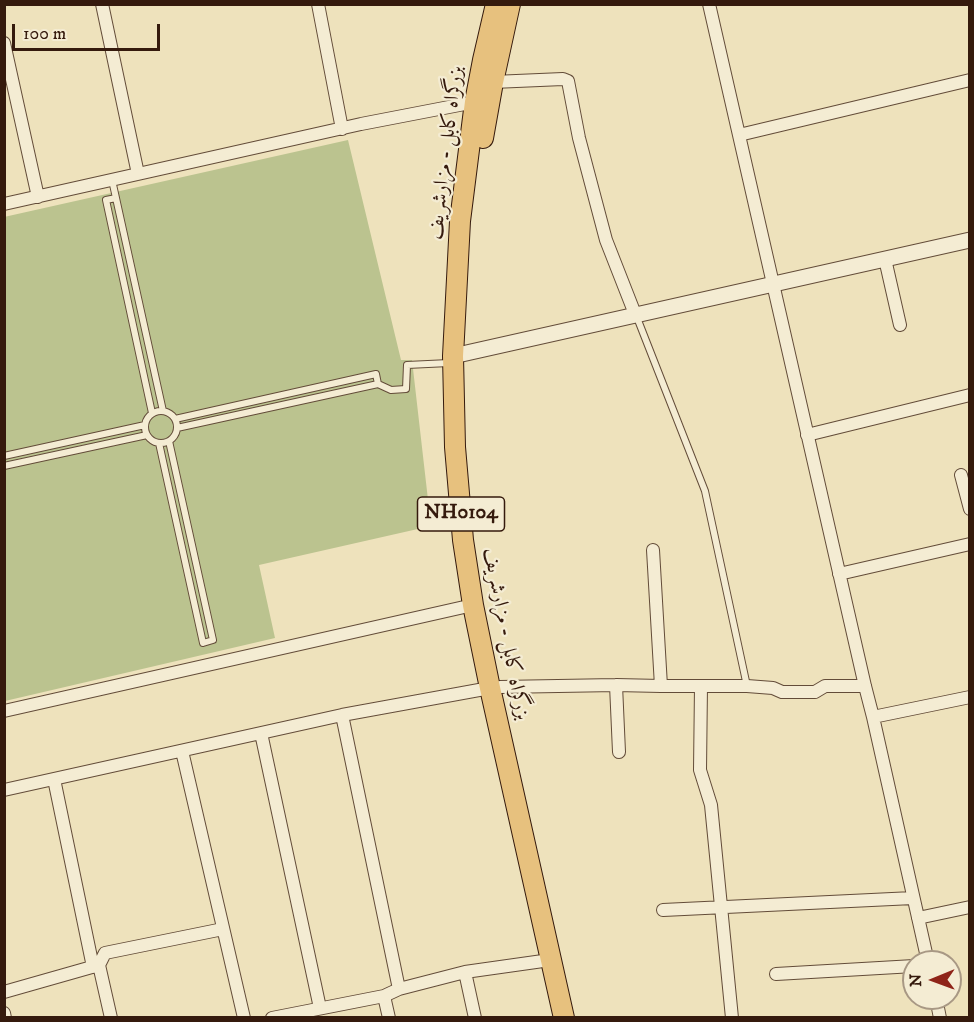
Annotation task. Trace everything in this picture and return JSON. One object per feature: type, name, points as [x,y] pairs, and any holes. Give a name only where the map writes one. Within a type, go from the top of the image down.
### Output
[{"type":"highway","name":"بزرگراه کابل - مزارشریف","points":[[496,4],[475,102],[460,221],[455,447],[463,540],[473,605],[575,1017]]},
{"type":"highway","name":"بزرگراه کابل - مزارشریف","points":[[510,4],[480,157],[457,358],[495,688],[550,960],[564,1017]]},
{"type":"street","points":[[102,4],[138,174]]},
{"type":"street","points":[[318,4],[342,129]]},
{"type":"street","points":[[709,4],[925,950]]},
{"type":"street","points":[[4,43],[38,196]]},
{"type":"street","points":[[493,82],[563,79],[568,81],[579,138],[606,240],[636,314]]},
{"type":"street","points":[[738,135],[969,80]]},
{"type":"street","points":[[4,204],[475,102]]},
{"type":"street","points":[[457,358],[636,314],[969,240]]},
{"type":"street","points":[[885,259],[900,325]]},
{"type":"street","points":[[807,435],[969,395]]},
{"type":"street","points":[[961,475],[969,509]]},
{"type":"street","points":[[839,574],[969,544]]},
{"type":"street","points":[[653,550],[661,686]]},
{"type":"street","points":[[4,711],[473,605]]},
{"type":"street","points":[[4,790],[342,715],[495,688],[616,685],[747,686],[773,688],[782,692],[815,692],[825,686],[865,686]]},
{"type":"street","points":[[616,685],[619,752]]},
{"type":"street","points":[[701,686],[700,770],[711,805],[732,1017]]},
{"type":"street","points":[[873,717],[969,697]]},
{"type":"street","points":[[342,715],[399,989]]},
{"type":"street","points":[[261,733],[320,1008]]},
{"type":"street","points":[[182,751],[244,1017]]},
{"type":"street","points":[[54,779],[96,966],[111,1017]]},
{"type":"street","points":[[663,910],[913,898]]},
{"type":"street","points":[[918,918],[969,907]]},
{"type":"street","points":[[4,992],[96,966],[105,953],[223,929]]},
{"type":"street","points":[[272,1017],[384,996],[399,989],[465,972],[550,960]]},
{"type":"street","points":[[776,974],[902,967]]},
{"type":"street","points":[[465,972],[475,1017]]},
{"type":"street","points":[[384,996],[389,1017]]},
{"type":"lane","points":[[112,180],[163,411]]},
{"type":"lane","points":[[116,198],[106,200],[152,413]]},
{"type":"lane","points":[[636,314],[705,491],[747,686]]},
{"type":"lane","points":[[177,428],[378,384],[391,390],[406,389],[407,365],[457,358]]},
{"type":"lane","points":[[175,419],[376,374],[378,384]]},
{"type":"lane","points":[[163,411],[175,419],[176,434],[169,441],[154,442],[147,435],[145,425],[148,416],[163,411]]},
{"type":"lane","points":[[4,456],[145,425]]},
{"type":"lane","points":[[4,466],[147,435]]},
{"type":"lane","points":[[159,443],[202,643],[213,640],[169,441]]},
{"type":"green space","points":[[348,140],[401,360],[412,360],[431,526],[259,565],[275,638],[5,701],[4,217]]}]
